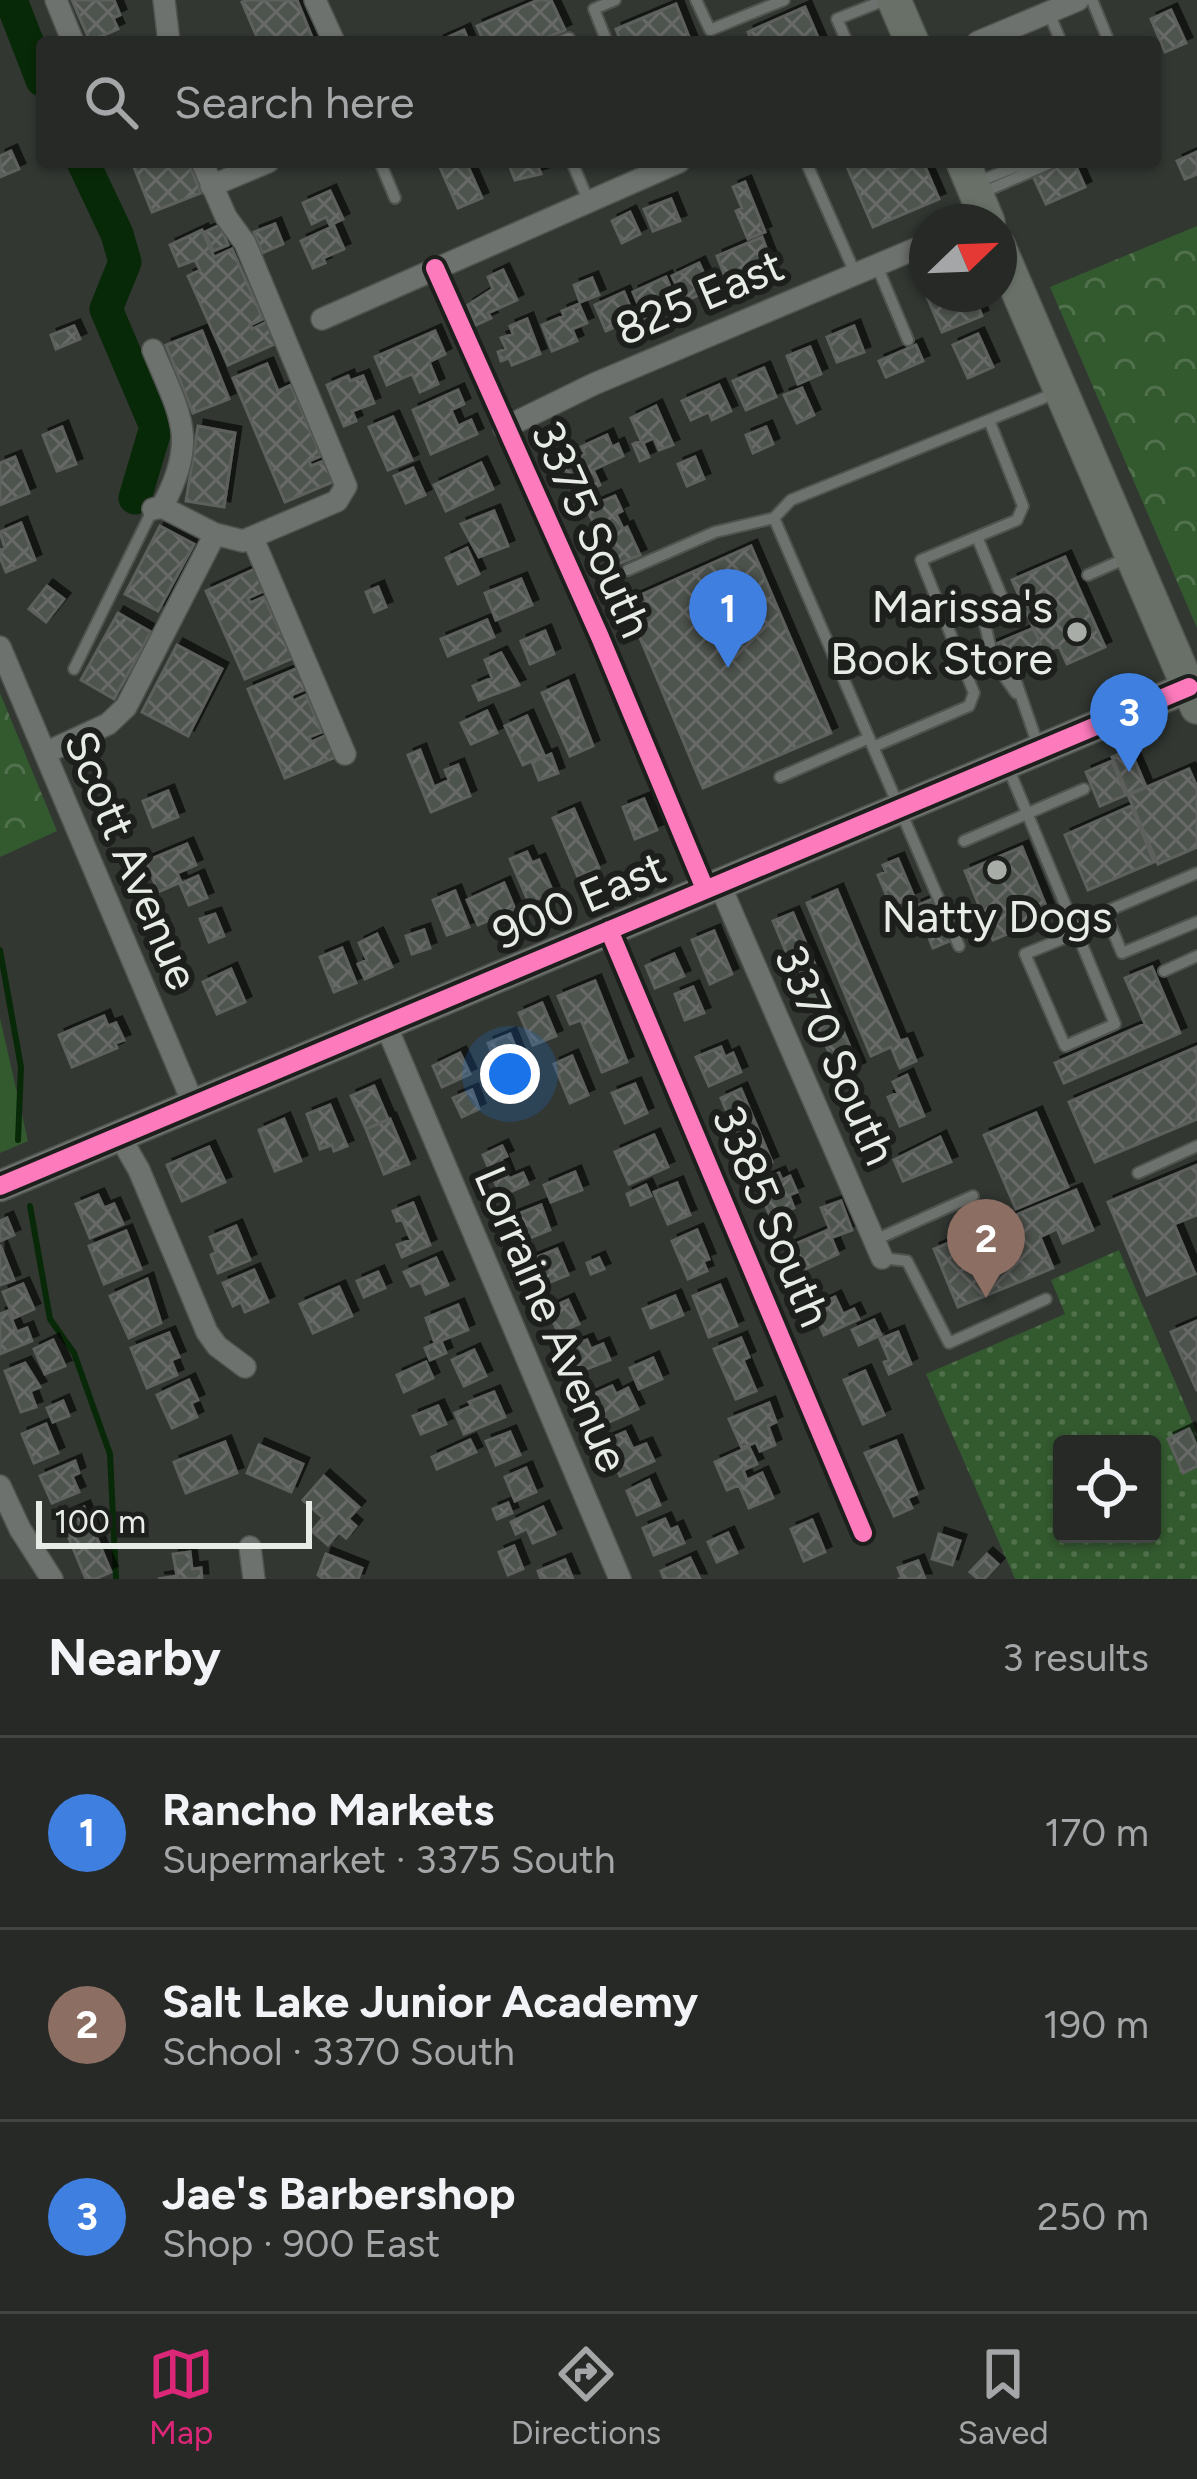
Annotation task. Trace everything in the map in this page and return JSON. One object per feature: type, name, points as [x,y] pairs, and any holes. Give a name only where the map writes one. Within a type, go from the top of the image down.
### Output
[{"type":"main road","points":[[894,0],[909,36]]},
{"type":"main road","points":[[1017,289],[1193,697]]},
{"type":"main road","name":"900 East","points":[[0,1186],[1039,748],[1193,697]]},
{"type":"street","points":[[56,0],[71,36]]},
{"type":"street","points":[[164,0],[168,36]]},
{"type":"street","points":[[315,0],[331,36]]},
{"type":"street","points":[[992,36],[1078,0]]},
{"type":"street","points":[[153,350],[185,429],[170,492],[158,508],[243,542],[337,501],[346,478],[245,243],[204,168]]},
{"type":"street","points":[[212,186],[254,168]]},
{"type":"street","points":[[322,319],[665,168]]},
{"type":"street","name":"825 East","points":[[504,428],[594,384],[909,251]]},
{"type":"street","name":"3375 South","points":[[435,268],[712,886]]},
{"type":"street","points":[[45,752],[108,724],[127,707],[215,534]]},
{"type":"street","points":[[254,539],[345,754]]},
{"type":"street","name":"Scott Avenue","points":[[0,647],[193,1103]]},
{"type":"street","name":"3370 South","points":[[712,886],[879,1249]]},
{"type":"street","name":"3385 South","points":[[609,930],[863,1533]]},
{"type":"street","name":"Lorraine Avenue","points":[[385,1023],[620,1579]]},
{"type":"street","points":[[119,1135],[140,1170],[207,1333],[245,1367]]},
{"type":"street","points":[[0,1486],[52,1579]]},
{"type":"street","points":[[250,1547],[254,1579]]},
{"type":"lane","points":[[605,36],[593,9],[615,0]]},
{"type":"lane","points":[[696,0],[710,30],[784,0]]},
{"type":"lane","points":[[845,36],[838,20],[884,0]]},
{"type":"lane","points":[[1092,0],[1107,36]]},
{"type":"lane","points":[[1048,13],[1058,36]]},
{"type":"lane","points":[[382,168],[395,198]]},
{"type":"lane","points":[[575,168],[588,200]]},
{"type":"lane","points":[[809,168],[855,273]]},
{"type":"lane","points":[[984,204],[1022,168]]},
{"type":"lane","points":[[986,204],[1043,168]]},
{"type":"lane","points":[[876,264],[908,340]]},
{"type":"lane","points":[[628,570],[716,532],[774,518],[791,500],[1061,390]]},
{"type":"lane","points":[[780,777],[969,706],[974,693],[920,560],[1017,520],[1023,506],[988,420]]},
{"type":"lane","points":[[74,669],[158,508]]},
{"type":"lane","points":[[774,518],[959,946]]},
{"type":"lane","points":[[977,537],[1004,602],[982,611],[995,644]]},
{"type":"lane","points":[[1088,575],[1132,556]]},
{"type":"lane","points":[[1006,670],[1039,748]]},
{"type":"lane","points":[[1006,762],[1115,1024],[1065,1046],[1025,954],[1077,933]]},
{"type":"lane","points":[[964,841],[1084,789]]},
{"type":"lane","points":[[1197,873],[1105,912],[1122,953],[1197,922]]},
{"type":"lane","points":[[1164,970],[1197,956]]},
{"type":"lane","points":[[1138,1173],[1197,1146]]},
{"type":"lane","points":[[879,1249],[973,1196]]},
{"type":"lane","points":[[879,1249],[907,1262],[949,1343],[1046,1299]]},
{"type":"green space","points":[[1197,226],[1197,628],[1050,287]]},
{"type":"green space","points":[[0,693],[57,831],[0,857]]},
{"type":"green space","points":[[0,1018],[28,1141],[0,1153]]},
{"type":"green space","points":[[1119,1250],[1197,1433],[1197,1579],[1015,1579],[926,1374],[1065,1314],[1051,1280]]},
{"type":"building","points":[[72,0],[114,0],[120,15],[113,18],[118,29],[88,36]]},
{"type":"building","points":[[297,0],[312,36],[256,36],[242,2]]},
{"type":"building","points":[[538,0],[551,0],[565,30],[551,36],[481,36],[477,26]]},
{"type":"building","points":[[676,4],[689,36],[619,36],[616,29]]},
{"type":"building","points":[[805,7],[817,36],[750,36],[748,32]]},
{"type":"building","points":[[1171,10],[1186,43],[1165,52],[1151,19]]},
{"type":"building","points":[[11,151],[19,169],[0,177],[0,156]]},
{"type":"building","points":[[1197,152],[1197,174],[1185,179],[1177,161]]},
{"type":"building","points":[[134,168],[191,168],[201,193],[152,212]]},
{"type":"building","points":[[440,168],[469,168],[482,198],[458,208]]},
{"type":"building","points":[[510,168],[538,168],[541,174],[515,180]]},
{"type":"building","points":[[848,168],[926,168],[939,199],[909,204],[909,212],[873,227]]},
{"type":"building","points":[[1051,168],[1077,168],[1085,187],[1046,204],[1033,176]]},
{"type":"building","points":[[745,182],[765,232],[748,239],[736,211],[742,208],[733,187]]},
{"type":"building","points":[[330,191],[343,219],[330,225],[326,217],[312,224],[303,203]]},
{"type":"building","points":[[671,199],[680,221],[653,231],[644,209]]},
{"type":"building","points":[[630,212],[640,234],[622,243],[612,221]]},
{"type":"building","points":[[275,224],[283,244],[262,253],[254,232]]},
{"type":"building","points":[[220,225],[228,245],[213,251],[205,232]]},
{"type":"building","points":[[334,226],[344,249],[313,268],[301,241]]},
{"type":"building","points":[[202,230],[214,257],[232,249],[263,319],[250,325],[252,329],[267,322],[277,343],[228,365],[188,276],[200,270],[195,260],[179,266],[170,245]]},
{"type":"building","points":[[762,237],[772,263],[727,281],[717,256]]},
{"type":"building","points":[[699,263],[711,289],[684,302],[672,276]]},
{"type":"building","points":[[503,270],[517,300],[488,313],[491,318],[476,325],[468,305],[493,289],[488,277]]},
{"type":"building","points":[[666,277],[677,303],[644,318],[633,292]]},
{"type":"building","points":[[592,278],[599,295],[580,302],[574,285]]},
{"type":"building","points":[[624,292],[635,318],[606,331],[595,305]]},
{"type":"building","points":[[579,304],[587,323],[572,329],[577,341],[552,351],[542,325]]},
{"type":"building","points":[[933,312],[980,312],[982,316],[942,332]]},
{"type":"building","points":[[527,319],[540,354],[512,365],[509,358],[501,361],[498,352],[506,349],[501,338],[513,334],[510,326]]},
{"type":"building","points":[[74,326],[80,339],[56,349],[51,335]]},
{"type":"building","points":[[854,326],[864,352],[837,362],[827,337]]},
{"type":"building","points":[[202,331],[229,399],[193,413],[166,345]]},
{"type":"building","points":[[435,331],[445,354],[429,362],[438,384],[420,392],[412,374],[387,385],[375,357]]},
{"type":"building","points":[[978,334],[993,367],[968,378],[953,345]]},
{"type":"building","points":[[916,345],[923,361],[886,377],[879,361]]},
{"type":"building","points":[[810,347],[821,374],[798,384],[787,356]]},
{"type":"building","points":[[267,364],[278,391],[291,385],[321,456],[309,461],[311,466],[326,460],[335,481],[285,502],[233,378]]},
{"type":"building","points":[[764,368],[776,397],[746,410],[733,381]]},
{"type":"building","points":[[348,376],[350,381],[363,376],[374,403],[352,411],[356,421],[344,426],[327,385]]},
{"type":"building","points":[[719,385],[731,411],[712,420],[709,412],[691,420],[682,401]]},
{"type":"building","points":[[802,388],[814,415],[797,423],[784,395]]},
{"type":"building","points":[[458,390],[464,404],[451,410],[458,426],[471,420],[477,434],[431,454],[413,410]]},
{"type":"building","points":[[656,406],[673,445],[659,450],[654,438],[643,443],[649,457],[640,461],[633,444],[641,441],[631,418]]},
{"type":"building","points":[[393,417],[412,460],[388,470],[369,427]]},
{"type":"building","points":[[198,426],[235,433],[224,507],[186,501]]},
{"type":"building","points":[[62,427],[76,464],[57,471],[43,435]]},
{"type":"building","points":[[766,427],[773,444],[753,453],[746,435]]},
{"type":"building","points":[[607,435],[623,456],[593,470],[600,485],[577,495],[563,464],[585,454],[581,447]]},
{"type":"building","points":[[15,457],[29,493],[0,505],[0,463]]},
{"type":"building","points":[[695,457],[704,479],[687,486],[678,464]]},
{"type":"building","points":[[481,463],[493,489],[446,511],[434,485]]},
{"type":"building","points":[[413,468],[425,495],[406,503],[394,476]]},
{"type":"building","points":[[615,496],[622,511],[616,514],[640,555],[616,565],[586,508]]},
{"type":"building","points":[[494,511],[508,546],[479,557],[461,524]]},
{"type":"building","points":[[21,523],[35,560],[6,572],[0,557],[5,548],[0,532]]},
{"type":"building","points":[[160,526],[194,544],[158,611],[125,594]]},
{"type":"building","points":[[751,546],[831,733],[703,788],[625,602]]},
{"type":"building","points":[[467,548],[479,574],[458,584],[446,558]]},
{"type":"building","points":[[1065,557],[1105,647],[1067,664],[1059,646],[1044,652],[1012,580]]},
{"type":"building","points":[[255,569],[264,591],[248,598],[250,603],[264,597],[293,658],[245,679],[206,591]]},
{"type":"building","points":[[521,579],[532,605],[496,620],[485,593]]},
{"type":"building","points":[[47,586],[64,599],[46,622],[29,609]]},
{"type":"building","points":[[378,587],[386,607],[374,612],[366,592]]},
{"type":"building","points":[[118,613],[151,632],[114,699],[81,680]]},
{"type":"building","points":[[487,620],[494,637],[448,656],[441,639]]},
{"type":"building","points":[[1034,628],[1044,652],[994,675],[984,649]]},
{"type":"building","points":[[545,631],[554,654],[530,664],[521,641]]},
{"type":"building","points":[[177,645],[222,669],[188,736],[142,712]]},
{"type":"building","points":[[501,653],[519,685],[479,700],[473,686],[492,678],[485,660]]},
{"type":"building","points":[[298,668],[306,689],[291,695],[293,701],[306,695],[322,732],[309,737],[311,742],[327,735],[336,757],[285,778],[248,689]]},
{"type":"building","points":[[568,681],[593,746],[570,756],[542,693]]},
{"type":"building","points":[[487,711],[497,733],[471,744],[461,723]]},
{"type":"building","points":[[527,716],[544,755],[523,765],[505,726]]},
{"type":"building","points":[[1130,749],[1146,787],[1128,794],[1112,757]]},
{"type":"building","points":[[420,750],[434,787],[449,780],[445,770],[458,765],[470,796],[431,812],[408,755]]},
{"type":"building","points":[[551,754],[558,773],[539,780],[532,762]]},
{"type":"building","points":[[1112,761],[1126,795],[1100,806],[1086,772]]},
{"type":"building","points":[[1189,769],[1197,787],[1197,847],[1158,864],[1128,795]]},
{"type":"building","points":[[168,791],[178,817],[153,827],[143,801]]},
{"type":"building","points":[[644,799],[657,830],[635,839],[623,807]]},
{"type":"building","points":[[1131,806],[1154,862],[1088,890],[1065,835]]},
{"type":"building","points":[[574,809],[599,868],[578,877],[553,818]]},
{"type":"building","points":[[187,844],[196,865],[177,873],[181,882],[158,892],[146,861]]},
{"type":"building","points":[[1022,847],[1050,916],[993,940],[965,871]]},
{"type":"building","points":[[527,852],[532,863],[539,860],[553,892],[529,903],[510,859]]},
{"type":"building","points":[[898,859],[914,897],[891,906],[878,875],[886,872],[883,865]]},
{"type":"building","points":[[198,876],[207,898],[189,905],[180,884]]},
{"type":"building","points":[[504,883],[515,909],[478,925],[467,900]]},
{"type":"building","points":[[837,890],[900,1041],[907,1039],[916,1061],[900,1068],[891,1047],[871,1056],[807,903]]},
{"type":"building","points":[[455,891],[469,927],[447,935],[433,900]]},
{"type":"building","points":[[935,898],[952,940],[933,948],[916,906]]},
{"type":"building","points":[[793,913],[859,1068],[839,1076],[773,921]]},
{"type":"building","points":[[215,914],[224,936],[209,942],[200,919]]},
{"type":"building","points":[[424,930],[430,948],[412,954],[406,936]]},
{"type":"building","points":[[714,931],[732,974],[710,984],[692,940]]},
{"type":"building","points":[[377,934],[392,967],[365,979],[358,964],[367,960],[359,943]]},
{"type":"building","points":[[342,948],[356,983],[334,992],[320,957]]},
{"type":"building","points":[[674,954],[684,976],[655,988],[646,966]]},
{"type":"building","points":[[1152,967],[1180,1033],[1064,1083],[1055,1063],[1145,1024],[1125,978]]},
{"type":"building","points":[[231,969],[245,1002],[217,1014],[203,982]]},
{"type":"building","points":[[595,981],[627,1062],[602,1072],[581,1020],[570,1024],[558,996]]},
{"type":"building","points":[[693,987],[704,1013],[685,1020],[675,994]]},
{"type":"building","points":[[542,1003],[556,1036],[533,1045],[519,1013]]},
{"type":"building","points":[[104,1016],[108,1026],[116,1023],[124,1040],[115,1043],[117,1048],[72,1067],[59,1035]]},
{"type":"building","points":[[510,1034],[522,1064],[500,1073],[488,1043]]},
{"type":"building","points":[[721,1047],[725,1057],[733,1053],[741,1072],[709,1086],[696,1057]]},
{"type":"building","points":[[1197,1047],[1197,1119],[1095,1162],[1069,1102]]},
{"type":"building","points":[[460,1053],[470,1074],[442,1087],[433,1066]]},
{"type":"building","points":[[572,1056],[588,1095],[570,1103],[554,1064]]},
{"type":"building","points":[[907,1075],[924,1116],[900,1126],[888,1097],[898,1093],[893,1082]]},
{"type":"building","points":[[635,1084],[647,1113],[625,1123],[612,1093]]},
{"type":"building","points":[[374,1086],[388,1119],[366,1129],[351,1096]]},
{"type":"building","points":[[741,1089],[772,1162],[752,1171],[721,1098]]},
{"type":"building","points":[[472,1090],[479,1109],[462,1117],[453,1098]]},
{"type":"building","points":[[330,1105],[347,1146],[334,1151],[332,1145],[320,1149],[307,1114]]},
{"type":"building","points":[[1036,1113],[1068,1187],[1016,1209],[984,1135]]},
{"type":"building","points":[[284,1119],[301,1161],[275,1171],[259,1130]]},
{"type":"building","points":[[390,1119],[409,1164],[384,1174],[366,1129]]},
{"type":"building","points":[[654,1135],[668,1167],[629,1184],[615,1152]]},
{"type":"building","points":[[940,1137],[951,1162],[903,1181],[894,1160]]},
{"type":"building","points":[[502,1146],[507,1156],[501,1159],[509,1179],[523,1173],[528,1184],[501,1196],[483,1155]]},
{"type":"building","points":[[209,1147],[225,1182],[182,1201],[167,1165]]},
{"type":"building","points":[[1197,1165],[1197,1215],[1174,1224],[1195,1274],[1147,1295],[1108,1202]]},
{"type":"building","points":[[575,1172],[582,1190],[551,1202],[544,1185]]},
{"type":"building","points":[[779,1173],[782,1180],[790,1176],[797,1192],[789,1195],[794,1208],[771,1218],[756,1183]]},
{"type":"building","points":[[677,1183],[690,1215],[668,1224],[654,1192]]},
{"type":"building","points":[[646,1185],[651,1196],[631,1205],[627,1194]]},
{"type":"building","points":[[1076,1190],[1093,1230],[1063,1243],[1057,1229],[1040,1237],[1053,1268],[958,1307],[934,1249]]},
{"type":"building","points":[[98,1195],[104,1208],[114,1204],[123,1224],[90,1238],[76,1204]]},
{"type":"building","points":[[841,1201],[852,1230],[833,1237],[821,1208]]},
{"type":"building","points":[[413,1203],[430,1245],[402,1257],[397,1245],[411,1240],[393,1211]]},
{"type":"building","points":[[541,1205],[550,1230],[520,1242],[510,1217]]},
{"type":"building","points":[[7,1218],[14,1235],[0,1241],[0,1221]]},
{"type":"building","points":[[236,1226],[250,1260],[218,1273],[210,1237]]},
{"type":"building","points":[[697,1230],[709,1259],[703,1261],[707,1271],[688,1279],[672,1241]]},
{"type":"building","points":[[828,1230],[838,1254],[797,1273],[786,1248]]},
{"type":"building","points":[[126,1231],[141,1269],[104,1284],[89,1246]]},
{"type":"building","points":[[0,1245],[14,1280],[0,1285]]},
{"type":"building","points":[[557,1249],[568,1275],[538,1287],[527,1261]]},
{"type":"building","points":[[436,1258],[448,1285],[426,1294],[421,1282],[411,1286],[404,1272]]},
{"type":"building","points":[[599,1258],[604,1269],[591,1274],[587,1263]]},
{"type":"building","points":[[254,1270],[268,1302],[245,1312],[241,1302],[233,1306],[223,1283]]},
{"type":"building","points":[[378,1272],[385,1288],[364,1297],[357,1281]]},
{"type":"building","points":[[147,1279],[161,1323],[129,1338],[110,1296]]},
{"type":"building","points":[[23,1284],[34,1309],[14,1318],[3,1292]]},
{"type":"building","points":[[720,1285],[737,1326],[709,1337],[693,1296]]},
{"type":"building","points":[[339,1287],[352,1316],[313,1333],[300,1304]]},
{"type":"building","points":[[675,1296],[683,1315],[651,1328],[643,1309]]},
{"type":"building","points":[[835,1297],[843,1314],[854,1309],[859,1319],[824,1335],[812,1308]]},
{"type":"building","points":[[568,1300],[579,1324],[558,1333],[548,1309]]},
{"type":"building","points":[[458,1305],[468,1330],[435,1343],[426,1318]]},
{"type":"building","points":[[8,1311],[17,1332],[27,1328],[32,1341],[0,1354],[0,1314]]},
{"type":"building","points":[[874,1320],[881,1335],[859,1345],[852,1330]]},
{"type":"building","points":[[1197,1321],[1197,1391],[1171,1332]]},
{"type":"building","points":[[898,1332],[911,1364],[889,1374],[880,1339]]},
{"type":"building","points":[[169,1333],[179,1357],[171,1360],[177,1375],[147,1388],[131,1348]]},
{"type":"building","points":[[741,1338],[749,1357],[743,1360],[756,1391],[736,1399],[714,1349]]},
{"type":"building","points":[[53,1340],[65,1366],[45,1374],[34,1349]]},
{"type":"building","points":[[587,1340],[591,1349],[603,1344],[610,1360],[576,1373],[566,1348]]},
{"type":"building","points":[[441,1341],[446,1353],[430,1360],[425,1348]]},
{"type":"building","points":[[474,1350],[486,1376],[464,1386],[452,1360]]},
{"type":"building","points":[[653,1358],[662,1379],[639,1389],[630,1368]]},
{"type":"building","points":[[426,1362],[433,1378],[404,1392],[397,1375]]},
{"type":"building","points":[[25,1363],[40,1387],[30,1391],[36,1407],[21,1412],[5,1371]]},
{"type":"building","points":[[865,1371],[884,1415],[863,1424],[844,1380]]},
{"type":"building","points":[[189,1380],[198,1400],[191,1403],[197,1417],[172,1428],[157,1395]]},
{"type":"building","points":[[612,1386],[616,1394],[628,1388],[638,1409],[598,1427],[585,1398]]},
{"type":"building","points":[[494,1392],[505,1417],[464,1434],[455,1413]]},
{"type":"building","points":[[63,1401],[69,1416],[53,1422],[47,1408]]},
{"type":"building","points":[[769,1403],[776,1422],[768,1426],[775,1445],[760,1451],[756,1442],[742,1448],[729,1419]]},
{"type":"building","points":[[438,1406],[446,1424],[421,1434],[413,1416]]},
{"type":"building","points":[[46,1424],[58,1453],[34,1463],[22,1434]]},
{"type":"building","points":[[1189,1429],[1197,1447],[1197,1466],[1183,1473],[1168,1439]]},
{"type":"building","points":[[510,1432],[520,1455],[496,1465],[486,1441]]},
{"type":"building","points":[[625,1432],[633,1449],[646,1444],[654,1461],[620,1476],[604,1441]]},
{"type":"building","points":[[470,1440],[476,1452],[437,1469],[432,1457]]},
{"type":"building","points":[[896,1441],[917,1494],[907,1498],[912,1508],[894,1516],[865,1453]]},
{"type":"building","points":[[225,1442],[237,1473],[186,1493],[174,1462]]},
{"type":"building","points":[[259,1445],[303,1464],[291,1492],[247,1473]]},
{"type":"building","points":[[749,1447],[757,1464],[743,1470],[747,1480],[762,1473],[773,1498],[749,1508],[739,1485],[727,1490],[715,1462]]},
{"type":"building","points":[[75,1461],[79,1473],[72,1476],[79,1492],[52,1503],[40,1476]]},
{"type":"building","points":[[526,1468],[536,1492],[515,1501],[505,1477]]},
{"type":"building","points":[[324,1476],[359,1507],[348,1519],[356,1526],[346,1538],[339,1532],[328,1545],[312,1531],[323,1518],[303,1500]]},
{"type":"building","points":[[649,1480],[660,1505],[637,1515],[627,1491]]},
{"type":"building","points":[[508,1503],[512,1513],[497,1519],[493,1509]]},
{"type":"building","points":[[84,1507],[111,1572],[95,1579],[86,1579],[60,1517]]},
{"type":"building","points":[[543,1507],[555,1534],[533,1543],[527,1529],[516,1534],[511,1522]]},
{"type":"building","points":[[665,1519],[670,1530],[677,1527],[684,1543],[654,1555],[643,1528]]},
{"type":"building","points":[[812,1520],[825,1552],[804,1561],[791,1529]]},
{"type":"building","points":[[728,1533],[737,1553],[717,1562],[708,1542]]},
{"type":"building","points":[[939,1534],[960,1541],[952,1565],[932,1559]]},
{"type":"building","points":[[514,1546],[523,1569],[508,1575],[499,1552]]},
{"type":"building","points":[[190,1552],[192,1569],[201,1568],[202,1579],[158,1579],[177,1576],[173,1554]]},
{"type":"building","points":[[326,1554],[362,1568],[358,1579],[323,1579],[318,1575]]},
{"type":"building","points":[[987,1554],[998,1564],[978,1579],[970,1572]]},
{"type":"building","points":[[690,1558],[700,1579],[664,1579],[661,1571]]},
{"type":"building","points":[[565,1560],[573,1579],[541,1579],[538,1571]]},
{"type":"building","points":[[918,1561],[925,1579],[898,1579],[902,1578],[898,1568]]},
{"type":"waterway","points":[[11,0],[36,65]]},
{"type":"waterway","points":[[86,168],[125,262],[106,309],[156,427],[135,498]]},
{"type":"waterway","points":[[0,950],[21,1067],[18,1140]]},
{"type":"waterway","points":[[30,1206],[50,1319],[74,1353],[110,1454],[116,1579]]},
{"type":"cycle path","points":[[435,268],[600,637],[705,889]]},
{"type":"cycle path","points":[[0,1186],[1189,687]]},
{"type":"cycle path","points":[[609,930],[863,1533]]},
{"type":"place","name":"Marissa's Book Store","points":[[1077,632]]},
{"type":"place","name":"Rancho Markets","points":[[728,668]]},
{"type":"place","name":"Jae's Barbershop","points":[[1129,772]]},
{"type":"place","name":"Natty Dogs","points":[[997,870]]},
{"type":"place","name":"Salt Lake Junior Academy","points":[[986,1298]]}]
